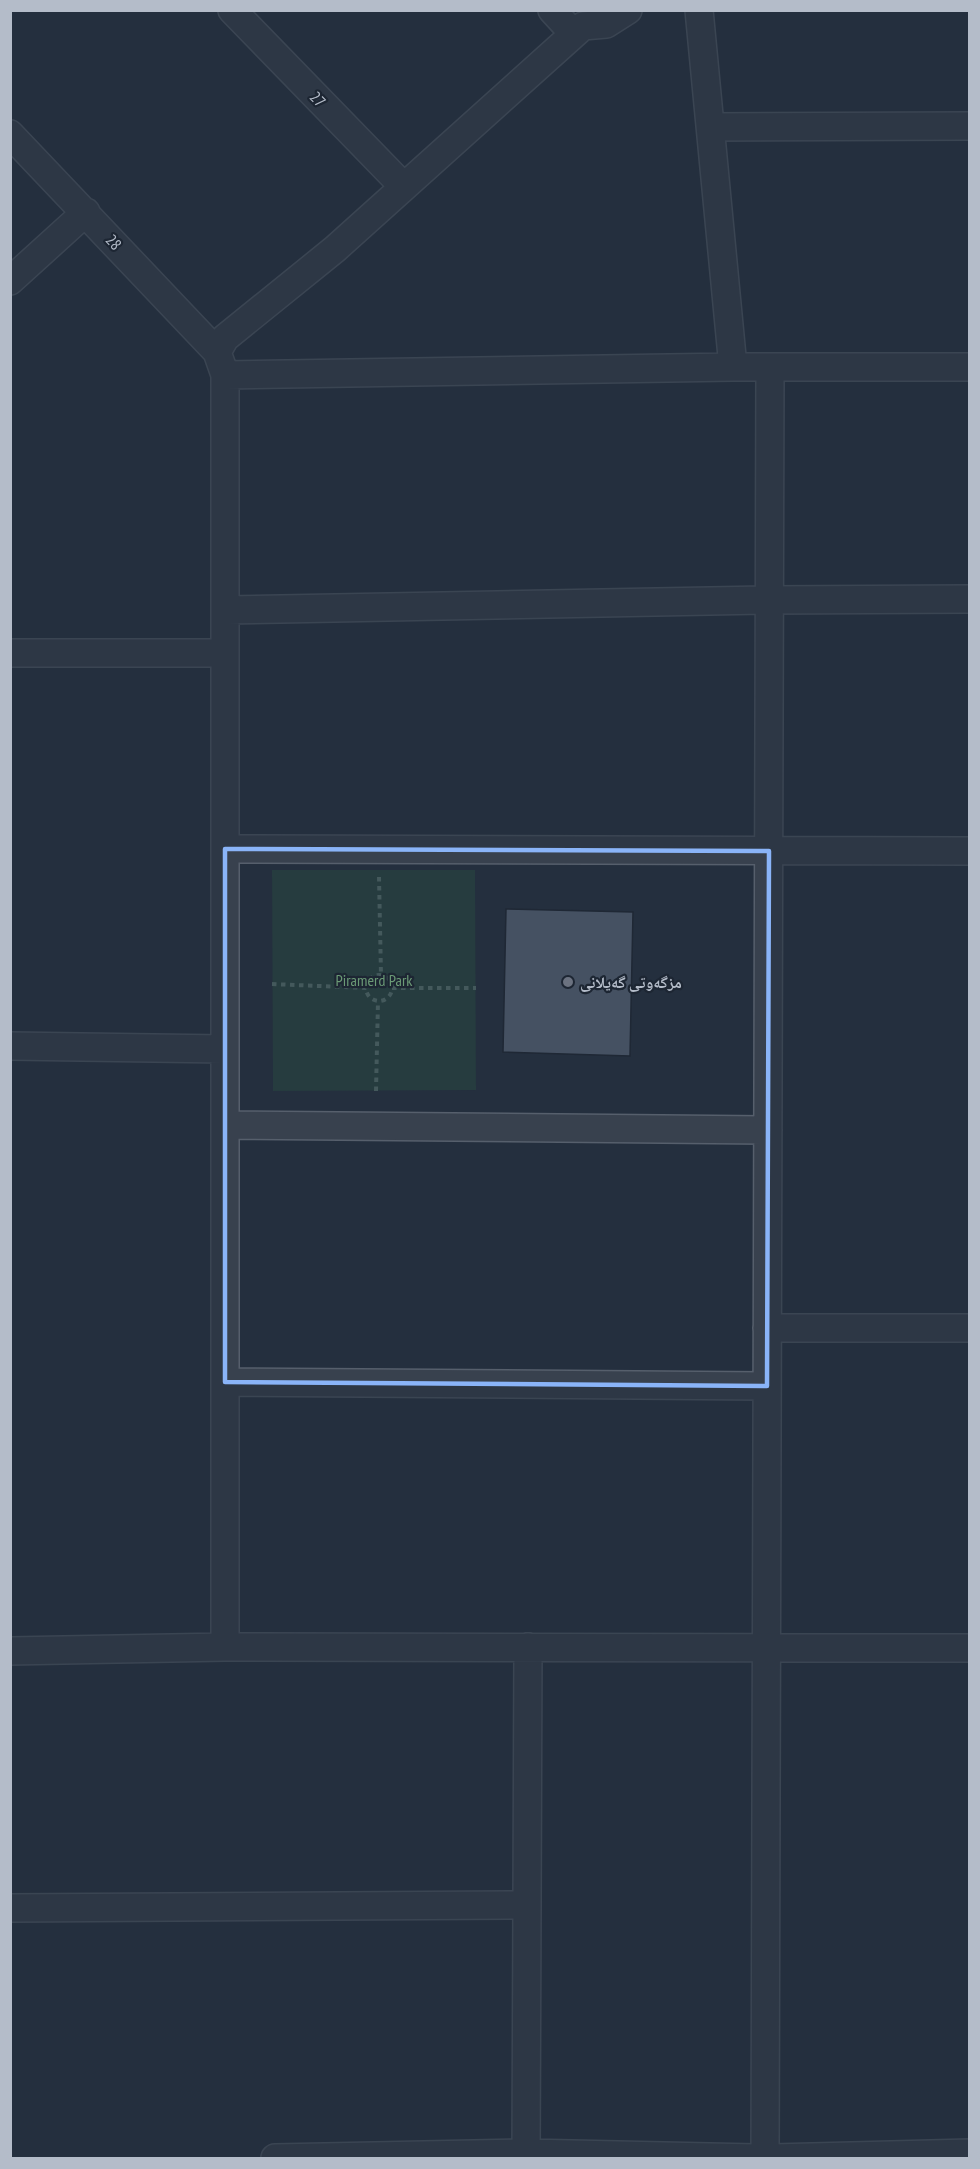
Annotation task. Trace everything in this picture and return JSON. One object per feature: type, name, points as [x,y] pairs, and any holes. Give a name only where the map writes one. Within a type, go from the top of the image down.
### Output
[{"type":"street","name":"27","points":[[232,10],[404,187]]},
{"type":"street","points":[[552,10],[574,34]]},
{"type":"street","points":[[225,1647],[225,610],[221,363],[225,338],[335,249],[583,26],[606,24],[628,10]]},
{"type":"street","points":[[699,10],[733,368]]},
{"type":"street","points":[[711,128],[969,126]]},
{"type":"street","name":"28","points":[[10,134],[86,212],[221,363]]},
{"type":"street","points":[[10,280],[86,212]]},
{"type":"street","points":[[221,363],[733,368],[969,367]]},
{"type":"street","points":[[765,2158],[770,367]]},
{"type":"street","points":[[225,610],[769,600],[969,599]]},
{"type":"street","points":[[10,653],[225,653]]},
{"type":"street","points":[[225,849],[969,851]]},
{"type":"street","points":[[10,1046],[225,1049]]},
{"type":"street","points":[[225,1125],[768,1130]]},
{"type":"street","points":[[767,1328],[969,1328]]},
{"type":"street","points":[[225,1382],[767,1386]]},
{"type":"street","points":[[10,1651],[225,1647],[969,1648]]},
{"type":"street","points":[[526,2156],[528,1647]]},
{"type":"street","points":[[10,1908],[527,1905]]},
{"type":"street","points":[[773,2158],[969,2153]]},
{"type":"street","points":[[275,2158],[526,2156],[756,2158]]},
{"type":"path","points":[[378,850],[381,975]]},
{"type":"path","points":[[381,975],[389,980],[392,988],[388,997],[378,1000],[371,998],[367,988],[370,980],[381,975]]},
{"type":"path","points":[[272,984],[367,988]]},
{"type":"path","points":[[392,988],[476,988]]},
{"type":"path","points":[[376,1091],[378,1000]]},
{"type":"highlighted area","points":[[225,849],[769,851],[767,1386],[225,1382]]},
{"type":"green space","name":"Piramerd Park","points":[[272,870],[475,870],[476,1090],[273,1091]]},
{"type":"building","name":"مزگەوتی گەیلانی","points":[[506,909],[633,912],[630,1056],[503,1052]]},
{"type":"place","name":"مزگەوتی گەیلانی","points":[[568,982]]}]
